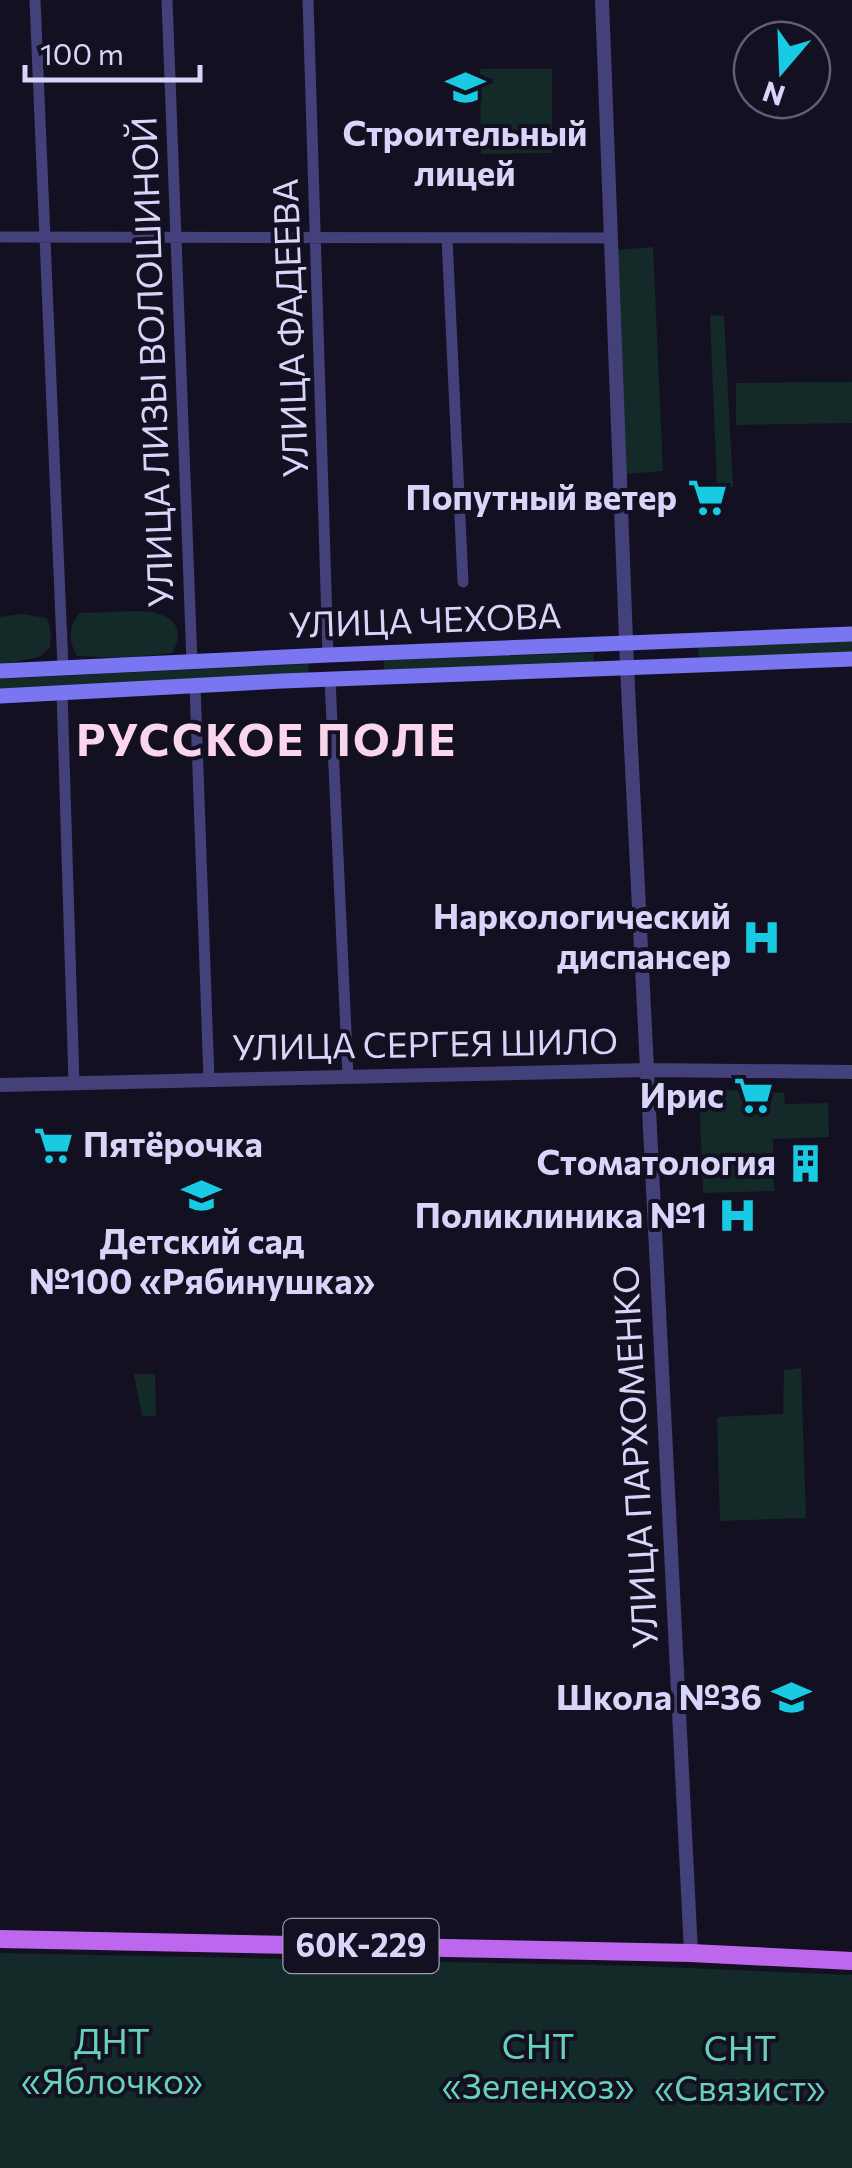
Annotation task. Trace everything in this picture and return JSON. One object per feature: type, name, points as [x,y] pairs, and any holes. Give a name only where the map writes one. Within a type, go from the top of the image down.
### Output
[{"type":"main road","name":"УЛИЦА ЧЕХОВА","points":[[0,671],[852,634]]},
{"type":"main road","points":[[328,655],[330,680]]},
{"type":"main road","name":"УЛИЦА ЧЕХОВА","points":[[0,696],[852,659]]},
{"type":"main road","name":"60К-229","points":[[0,1939],[692,1953],[852,1960]]},
{"type":"street","points":[[35,0],[63,668]]},
{"type":"street","name":"УЛИЦА ЛИЗЫ ВОЛОШИНОЙ","points":[[167,0],[192,662]]},
{"type":"street","name":"УЛИЦА ФАДЕЕВА","points":[[308,0],[328,655]]},
{"type":"street","name":"УЛИЦА ПАРХОМЕНКО","points":[[602,0],[627,667],[692,1953]]},
{"type":"street","points":[[0,237],[611,238]]},
{"type":"street","points":[[447,238],[462,582]]},
{"type":"street","points":[[330,680],[348,1077]]},
{"type":"street","points":[[195,686],[210,1080]]},
{"type":"street","points":[[62,692],[74,1083]]},
{"type":"street","name":"УЛИЦА СЕРГЕЯ ШИЛО","points":[[0,1085],[648,1070],[852,1072]]},
{"type":"green space","points":[[480,69],[552,69],[552,153],[481,154]]},
{"type":"green space","points":[[653,247],[663,471],[626,474],[617,250]]},
{"type":"green space","points":[[710,315],[724,316],[733,487],[717,487]]},
{"type":"green space","points":[[852,382],[852,423],[736,425],[736,383]]},
{"type":"green space","points":[[140,611],[166,617],[176,627],[177,643],[172,653],[125,658],[77,656],[71,634],[80,613]]},
{"type":"green space","points":[[21,614],[47,618],[50,648],[39,657],[0,665],[0,617]]},
{"type":"green space","points":[[852,640],[852,653],[699,660],[698,646]]},
{"type":"green space","points":[[593,653],[594,663],[384,671],[384,660]]},
{"type":"green space","points":[[308,664],[309,675],[0,690],[0,679]]},
{"type":"green space","points":[[699,1089],[784,1093],[785,1104],[828,1103],[829,1137],[773,1139],[774,1191],[703,1193]]},
{"type":"green space","points":[[801,1368],[806,1518],[720,1521],[717,1417],[783,1414],[784,1370]]},
{"type":"green space","points":[[134,1374],[155,1374],[156,1416],[142,1416]]},
{"type":"green space","points":[[0,1953],[640,1966],[852,1975],[852,2168],[0,2168]]},
{"type":"place","name":"Строительный лицей","points":[[465,87]]},
{"type":"place","name":"Попутный ветер","points":[[707,498]]},
{"type":"place","name":"Наркологический диспансер","points":[[761,937]]},
{"type":"place","name":"Ирис","points":[[754,1096]]},
{"type":"place","name":"Пятёрочка","points":[[53,1145]]},
{"type":"place","name":"Стоматология","points":[[806,1163]]},
{"type":"place","name":"Детский сад №100 «Рябинушка»","points":[[202,1195]]},
{"type":"place","name":"Поликлиника №1","points":[[737,1216]]},
{"type":"place","name":"Школа №36","points":[[792,1698]]},
{"type":"district","name":"РУССКОЕ ПОЛЕ","points":[[267,740]]},
{"type":"park label","name":"ДНТ «Яблочко»","points":[[112,2062]]},
{"type":"park label","name":"СНТ «Зеленхоз»","points":[[538,2067]]},
{"type":"park label","name":"СНТ «Связист»","points":[[740,2069]]}]
